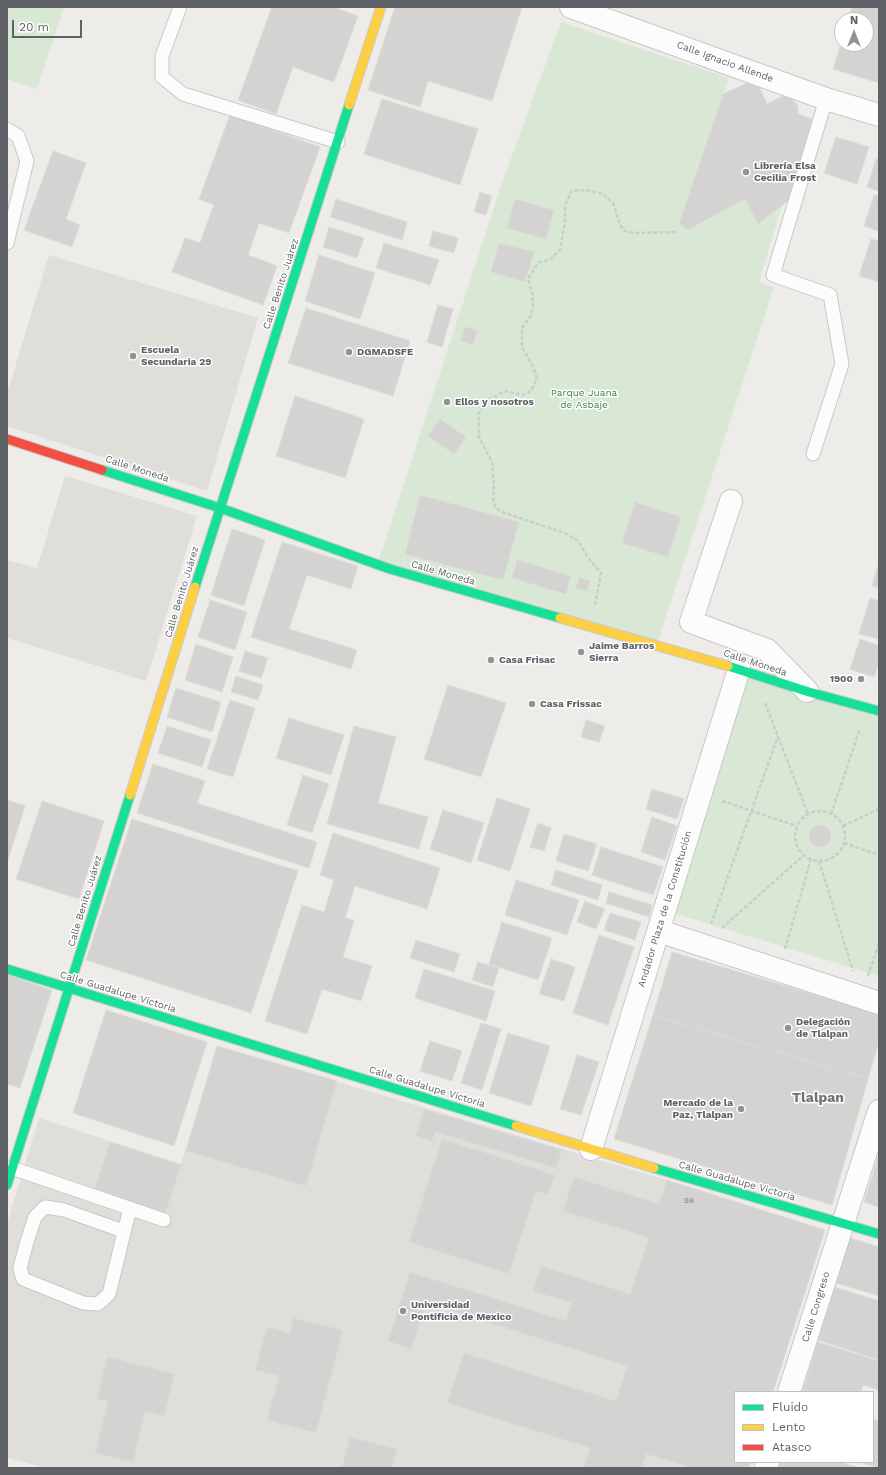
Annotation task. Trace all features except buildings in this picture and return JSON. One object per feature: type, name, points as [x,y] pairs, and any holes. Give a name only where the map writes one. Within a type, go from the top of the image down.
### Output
[{"type":"street","name":"Calle Benito Juárez","points":[[7,1185],[220,508],[381,7]]},
{"type":"street","name":"Calle Ignacio Allende","points":[[571,7],[826,99],[879,115]]},
{"type":"street","name":"Calle Moneda","points":[[7,438],[220,508],[390,569],[879,711]]},
{"type":"street","points":[[731,501],[691,622],[767,650],[807,691]]},
{"type":"street","name":"Andador Plaza de la Constitución","points":[[591,1149],[701,794],[747,672]]},
{"type":"street","points":[[659,931],[870,1000]]},
{"type":"street","name":"Calle Guadalupe Victoria","points":[[7,969],[591,1149],[879,1234]]},
{"type":"street","name":"Calle Congreso","points":[[789,1391],[879,1111]]},
{"type":"lane","points":[[180,7],[162,56],[162,77],[183,94],[338,142]]},
{"type":"lane","points":[[813,454],[842,364],[830,295],[772,275],[826,99]]},
{"type":"lane","points":[[7,129],[18,136],[27,160],[7,243]]},
{"type":"lane","points":[[12,1168],[164,1220]]},
{"type":"lane","points":[[123,1231],[64,1210],[45,1207],[35,1217],[26,1245],[20,1268],[23,1279],[83,1303],[98,1304],[108,1294],[130,1208]]},
{"type":"path","points":[[592,627],[600,573],[586,556],[578,541],[567,534],[502,512],[495,507],[493,498],[494,485],[492,462],[480,436],[480,413],[488,400],[506,391],[523,395],[531,391],[537,378],[522,347],[522,328],[531,316],[533,305],[532,292],[528,279],[538,263],[551,259],[560,250],[566,221],[566,206],[571,191],[586,190],[603,194],[613,203],[620,225],[625,230],[635,233],[677,232]]},
{"type":"path","points":[[747,672],[778,736],[808,814]]},
{"type":"path","points":[[831,814],[867,707]]},
{"type":"path","points":[[703,945],[778,736]]},
{"type":"path","points":[[701,794],[797,826]]},
{"type":"path","points":[[843,826],[879,809]]},
{"type":"path","points":[[816,812],[831,814],[843,826],[845,834],[844,843],[834,856],[827,860],[819,861],[810,859],[804,855],[796,841],[797,826],[808,814],[816,812]]},
{"type":"path","points":[[844,843],[879,855]]},
{"type":"path","points":[[703,945],[804,855]]},
{"type":"path","points":[[779,970],[810,859]]},
{"type":"path","points":[[819,861],[870,1000]]},
{"type":"path","points":[[870,1000],[879,943]]},
{"type":"shaded area","name":"Escuela Secundaria 29","points":[[49,255],[258,318],[207,491],[7,426],[7,394]]},
{"type":"shaded area","points":[[65,476],[197,516],[146,681],[7,638],[7,560],[37,568]]},
{"type":"shaded area","name":"Universidad Pontificia de Mexico","points":[[217,1046],[667,1180],[735,1391],[734,1463],[749,1468],[46,1468],[7,1458],[7,1224],[39,1118],[181,1164]]},
{"type":"green space","points":[[7,7],[64,7],[37,89],[7,79]]},
{"type":"green space","name":"Parque Juana de Asbaje","points":[[561,22],[729,78],[679,224],[689,230],[745,199],[758,224],[782,205],[759,282],[774,287],[657,644],[378,563],[502,183]]},
{"type":"green space","points":[[740,671],[879,714],[879,976],[673,913]]},
{"type":"traffic: fast","points":[[195,587],[349,105]]},
{"type":"traffic: fast","points":[[102,470],[220,508],[390,569],[560,618]]},
{"type":"traffic: fast","points":[[728,666],[809,692],[879,711]]},
{"type":"traffic: fast","points":[[7,1185],[130,795]]},
{"type":"traffic: fast","points":[[7,969],[516,1126]]},
{"type":"traffic: fast","points":[[654,1168],[879,1234]]},
{"type":"traffic: slow","points":[[349,105],[381,7]]},
{"type":"traffic: slow","points":[[130,795],[195,587]]},
{"type":"traffic: slow","points":[[560,618],[728,666]]},
{"type":"traffic: slow","points":[[516,1126],[654,1168]]},
{"type":"traffic: jam","points":[[7,439],[102,470]]},
{"type":"place","name":"Librería Elsa Cecilia Frost","points":[[746,172]]},
{"type":"place","name":"DGMADSFE","points":[[349,352]]},
{"type":"place","name":"Escuela Secundaria 29","points":[[133,356]]},
{"type":"place","name":"Ellos y nosotros","points":[[447,402]]},
{"type":"place","name":"Jaime Barros Sierra","points":[[581,652]]},
{"type":"place","name":"Casa Frisac","points":[[491,660]]},
{"type":"place","name":"1900","points":[[861,679]]},
{"type":"place","name":"Casa Frissac","points":[[532,704]]},
{"type":"place","name":"Delegación de Tlalpan","points":[[788,1028]]},
{"type":"place","name":"Mercado de la Paz, Tlalpan","points":[[741,1109]]},
{"type":"place","name":"Universidad Pontificia de Mexico","points":[[403,1311]]},
{"type":"district","name":"Tlalpan","points":[[818,1098]]}]
